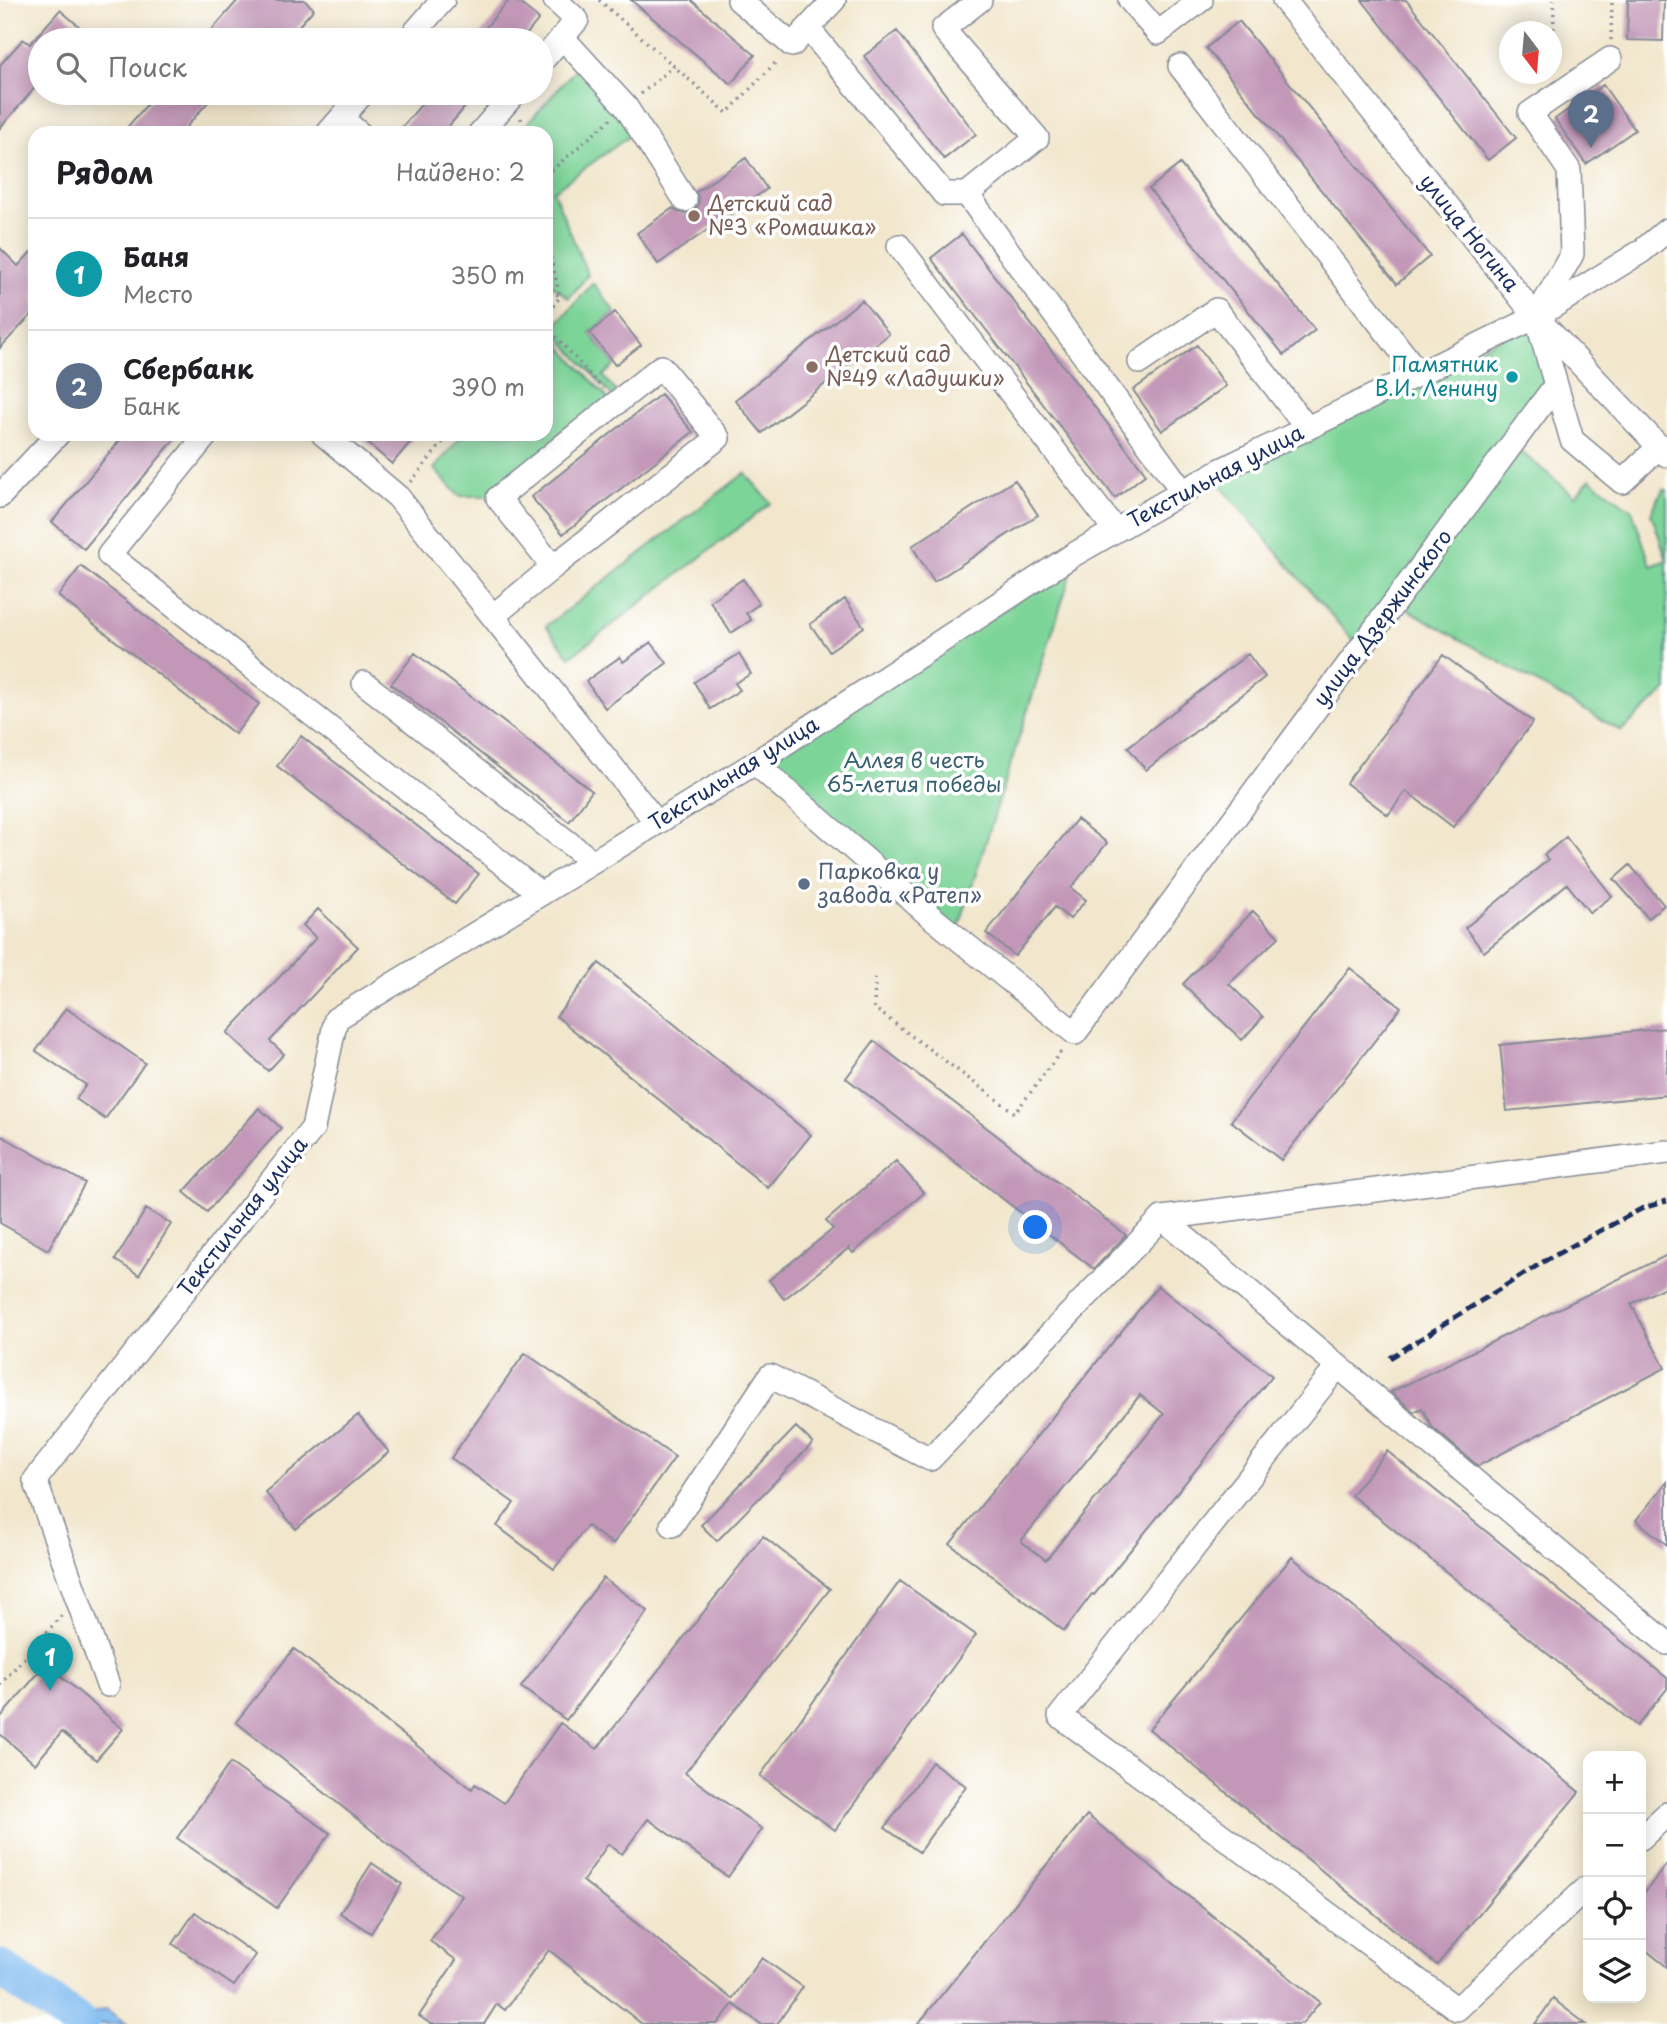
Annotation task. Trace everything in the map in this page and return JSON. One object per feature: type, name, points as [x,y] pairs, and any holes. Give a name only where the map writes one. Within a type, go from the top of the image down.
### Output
[{"type":"street","points":[[553,48],[577,20],[555,0]]},
{"type":"street","points":[[739,0],[792,46],[834,0]]},
{"type":"street","points":[[808,28],[944,194],[967,194],[1037,138],[943,29],[980,0]]},
{"type":"street","points":[[1130,0],[1158,33],[1201,0]]},
{"type":"street","name":"улица Ногина","points":[[1284,0],[1536,317],[1664,450]]},
{"type":"street","points":[[418,28],[440,1]]},
{"type":"street","points":[[562,37],[626,107],[685,200]]},
{"type":"street","points":[[1610,59],[1530,113],[1569,170],[1572,254],[1536,317],[1572,440],[1622,482],[1664,450]]},
{"type":"street","points":[[1180,66],[1419,374]]},
{"type":"street","points":[[335,125],[352,105]]},
{"type":"street","points":[[486,126],[504,105]]},
{"type":"street","points":[[967,194],[1183,492]]},
{"type":"street","points":[[1536,317],[1642,251],[1667,230]]},
{"type":"street","points":[[899,246],[1115,530]]},
{"type":"street","points":[[1140,362],[1216,310],[1307,428]]},
{"type":"street","name":"Текстильная улица","points":[[108,1685],[35,1480],[313,1128],[336,1019],[755,763],[1115,530],[1221,470],[1536,317]]},
{"type":"street","points":[[493,616],[718,438],[661,367],[498,498],[554,567]]},
{"type":"street","name":"улица Дзержинского","points":[[1075,1033],[1555,386]]},
{"type":"street","points":[[0,496],[51,441]]},
{"type":"street","points":[[200,441],[108,555],[541,894]]},
{"type":"street","points":[[331,441],[398,497],[657,823]]},
{"type":"street","points":[[364,682],[593,862]]},
{"type":"street","points":[[755,763],[929,915],[1075,1033]]},
{"type":"street","points":[[672,1525],[770,1376],[930,1459],[1162,1218],[1667,1152]]},
{"type":"street","points":[[1162,1218],[1667,1643]]},
{"type":"street","points":[[1338,1366],[1060,1716],[1457,2009],[1583,1892]]},
{"type":"street","points":[[1646,1833],[1667,1814]]},
{"type":"path","points":[[599,0],[727,113],[792,46]]},
{"type":"path","points":[[1553,98],[1554,0]]},
{"type":"path","points":[[1610,59],[1612,0]]},
{"type":"path","points":[[553,169],[674,66]]},
{"type":"path","points":[[553,267],[560,297]]},
{"type":"path","points":[[553,291],[560,297]]},
{"type":"path","points":[[553,306],[560,297]]},
{"type":"path","points":[[554,335],[615,403]]},
{"type":"path","points":[[553,349],[554,335]]},
{"type":"path","points":[[398,497],[443,441]]},
{"type":"path","points":[[545,459],[546,441]]},
{"type":"path","points":[[874,978],[874,1008],[1015,1114],[1075,1033]]},
{"type":"path","points":[[0,1685],[77,1597]]},
{"type":"green space","points":[[579,65],[635,132],[553,191],[553,126],[525,126],[544,105],[553,105],[553,94]]},
{"type":"green space","points":[[553,191],[588,275],[569,298],[553,285]]},
{"type":"green space","points":[[593,283],[615,312],[590,333],[615,365],[603,376],[620,396],[616,400],[553,330]]},
{"type":"green space","points":[[1545,317],[1550,382],[1354,642],[1213,477]]},
{"type":"green space","points":[[553,338],[612,403],[495,496],[459,496],[434,469],[457,441],[553,441]]},
{"type":"green space","points":[[1520,451],[1575,496],[1590,479],[1632,510],[1651,566],[1667,560],[1667,690],[1621,731],[1400,605]]},
{"type":"green space","points":[[745,473],[771,503],[570,657],[546,626]]},
{"type":"green space","points":[[1663,489],[1667,490],[1667,560],[1651,513]]},
{"type":"green space","name":"Аллея в честь 65-летия победы","points":[[1074,564],[958,930],[765,763]]},
{"type":"water","points":[[106,2009],[127,2024],[83,2024],[91,2013]]},
{"type":"building","points":[[238,0],[304,0],[314,9],[297,28],[214,28]]},
{"type":"building","points":[[509,0],[516,0],[539,19],[532,28],[485,28]]},
{"type":"building","points":[[631,0],[691,0],[755,55],[731,84]]},
{"type":"building","points":[[1362,0],[1406,0],[1516,138],[1488,160]]},
{"type":"building","points":[[1628,0],[1664,0],[1663,41],[1627,40]]},
{"type":"building","points":[[60,10],[81,28],[44,28]]},
{"type":"building","points":[[1239,21],[1430,256],[1397,284],[1206,48]]},
{"type":"building","points":[[897,31],[976,134],[944,159],[864,56]]},
{"type":"building","points":[[23,39],[28,43],[28,96],[0,128],[0,65]]},
{"type":"building","points":[[1603,85],[1635,130],[1586,164],[1555,119]]},
{"type":"building","points":[[146,105],[206,105],[187,126],[128,126]]},
{"type":"building","points":[[421,105],[467,105],[449,126],[403,126]]},
{"type":"building","name":"Детский сад №3 «Ромашка»","points":[[746,158],[767,189],[658,264],[637,233],[673,208],[685,214],[693,211],[699,200],[696,192]]},
{"type":"building","points":[[1180,164],[1315,330],[1284,355],[1149,189]]},
{"type":"building","points":[[962,234],[1146,474],[1115,498],[931,258]]},
{"type":"building","points":[[0,248],[18,266],[28,255],[28,318],[0,348]]},
{"type":"building","name":"Детский сад №49 «Ладушки»","points":[[862,300],[889,334],[762,433],[735,400]]},
{"type":"building","points":[[615,312],[641,345],[615,365],[590,333]]},
{"type":"building","points":[[1197,345],[1226,386],[1162,431],[1133,390]]},
{"type":"building","points":[[661,394],[693,432],[563,534],[531,497]]},
{"type":"building","points":[[119,441],[173,441],[84,549],[52,522]]},
{"type":"building","points":[[365,441],[411,441],[392,464]]},
{"type":"building","points":[[1015,480],[1038,515],[934,582],[912,546]]},
{"type":"building","points":[[81,566],[259,704],[235,734],[58,596]]},
{"type":"building","points":[[743,579],[759,604],[746,613],[751,620],[731,633],[710,601]]},
{"type":"building","points":[[845,599],[864,627],[829,651],[810,624]]},
{"type":"building","points":[[651,642],[667,663],[605,708],[586,681],[620,657],[623,662]]},
{"type":"building","points":[[415,653],[592,791],[569,822],[391,684]]},
{"type":"building","points":[[739,654],[751,674],[735,683],[740,690],[710,709],[694,682]]},
{"type":"building","points":[[1248,654],[1265,677],[1146,770],[1128,747]]},
{"type":"building","points":[[1443,655],[1533,722],[1453,827],[1406,791],[1388,815],[1346,783]]},
{"type":"building","points":[[301,736],[479,874],[455,904],[277,766]]},
{"type":"building","points":[[1077,819],[1107,843],[1071,888],[1086,900],[1070,919],[1055,907],[1015,956],[986,933]]},
{"type":"building","points":[[1566,837],[1612,896],[1590,913],[1567,884],[1484,952],[1465,928],[1548,860],[1544,855]]},
{"type":"building","points":[[1630,865],[1664,905],[1648,918],[1614,879]]},
{"type":"building","points":[[318,909],[358,947],[270,1041],[284,1054],[268,1071],[227,1033],[316,938],[303,925]]},
{"type":"building","points":[[1253,911],[1279,937],[1229,984],[1263,1017],[1242,1040],[1183,984]]},
{"type":"building","points":[[599,963],[811,1135],[768,1188],[556,1016]]},
{"type":"building","points":[[1350,968],[1401,1007],[1281,1160],[1231,1121]]},
{"type":"building","points":[[66,1008],[145,1063],[105,1119],[76,1099],[86,1085],[36,1051]]},
{"type":"building","points":[[1667,1028],[1667,1095],[1507,1111],[1500,1045]]},
{"type":"building","points":[[874,1041],[1126,1235],[1094,1269],[846,1078]]},
{"type":"building","points":[[259,1108],[281,1128],[207,1212],[184,1192]]},
{"type":"building","points":[[0,1135],[85,1183],[48,1250],[0,1223]]},
{"type":"building","points":[[896,1161],[924,1193],[853,1253],[849,1248],[784,1299],[769,1280],[833,1229],[826,1221]]},
{"type":"building","points":[[146,1209],[171,1224],[139,1275],[115,1260]]},
{"type":"building","points":[[1667,1255],[1667,1286],[1631,1304],[1665,1368],[1478,1466],[1432,1427],[1422,1408],[1414,1412],[1391,1392]]},
{"type":"building","points":[[1158,1286],[1272,1376],[1064,1631],[950,1544]],"holes":[[[1140,1395],[1164,1414],[1046,1560],[1021,1541]]]},
{"type":"building","points":[[525,1353],[675,1457],[613,1544],[587,1526],[554,1569],[497,1526],[514,1503],[451,1458]]},
{"type":"building","points":[[358,1415],[389,1452],[296,1529],[265,1492]]},
{"type":"building","points":[[796,1427],[813,1443],[717,1541],[701,1525]]},
{"type":"building","points":[[1387,1451],[1667,1678],[1667,1689],[1637,1726],[1351,1495]]},
{"type":"building","points":[[1667,1482],[1667,1545],[1636,1520]]},
{"type":"building","points":[[763,1536],[830,1589],[685,1773],[762,1829],[728,1877],[648,1819],[622,1854],[608,1844],[583,1881],[732,1999],[762,1958],[803,1987],[777,2024],[761,2024],[733,2004],[717,2024],[642,2024],[549,1950],[505,2010],[497,2004],[484,2024],[431,2024],[419,2016],[456,1960],[430,1941],[462,1896],[414,1864],[236,1722],[294,1649],[472,1789],[475,1784],[504,1803],[560,1723],[597,1749]]},
{"type":"building","points":[[1292,1557],[1579,1792],[1437,1965],[1149,1729]]},
{"type":"building","points":[[603,1578],[648,1611],[566,1720],[521,1687]]},
{"type":"building","points":[[900,1581],[976,1635],[835,1830],[760,1776]]},
{"type":"building","points":[[46,1664],[123,1729],[96,1760],[62,1732],[35,1764],[0,1734],[0,1718]]},
{"type":"building","points":[[932,1762],[966,1786],[919,1852],[885,1828]]},
{"type":"building","points":[[230,1763],[330,1833],[277,1908],[177,1838]]},
{"type":"building","points":[[1087,1815],[1320,2002],[1302,2024],[918,2024]]},
{"type":"building","points":[[372,1863],[402,1884],[371,1933],[340,1913]]},
{"type":"building","points":[[1667,1864],[1667,1967],[1646,1950],[1646,1891]]},
{"type":"building","points":[[195,1912],[256,1955],[234,1986],[173,1944]]},
{"type":"building","points":[[1553,1999],[1586,2024],[1535,2024]]},
{"type":"waterway","points":[[0,1968],[80,2024]]},
{"type":"railway","points":[[1390,1358],[1551,1257],[1643,1208],[1667,1201]]},
{"type":"place","name":"Сбербанк","points":[[1591,148]]},
{"type":"place","name":"Детский сад №3 «Ромашка»","points":[[694,216]]},
{"type":"place","name":"Детский сад №49 «Ладушки»","points":[[812,367]]},
{"type":"place","name":"Памятник В.И. Ленину","points":[[1512,377]]},
{"type":"place","name":"Парковка у завода «Ратеп»","points":[[804,884]]},
{"type":"place","name":"Баня","points":[[50,1691]]}]
